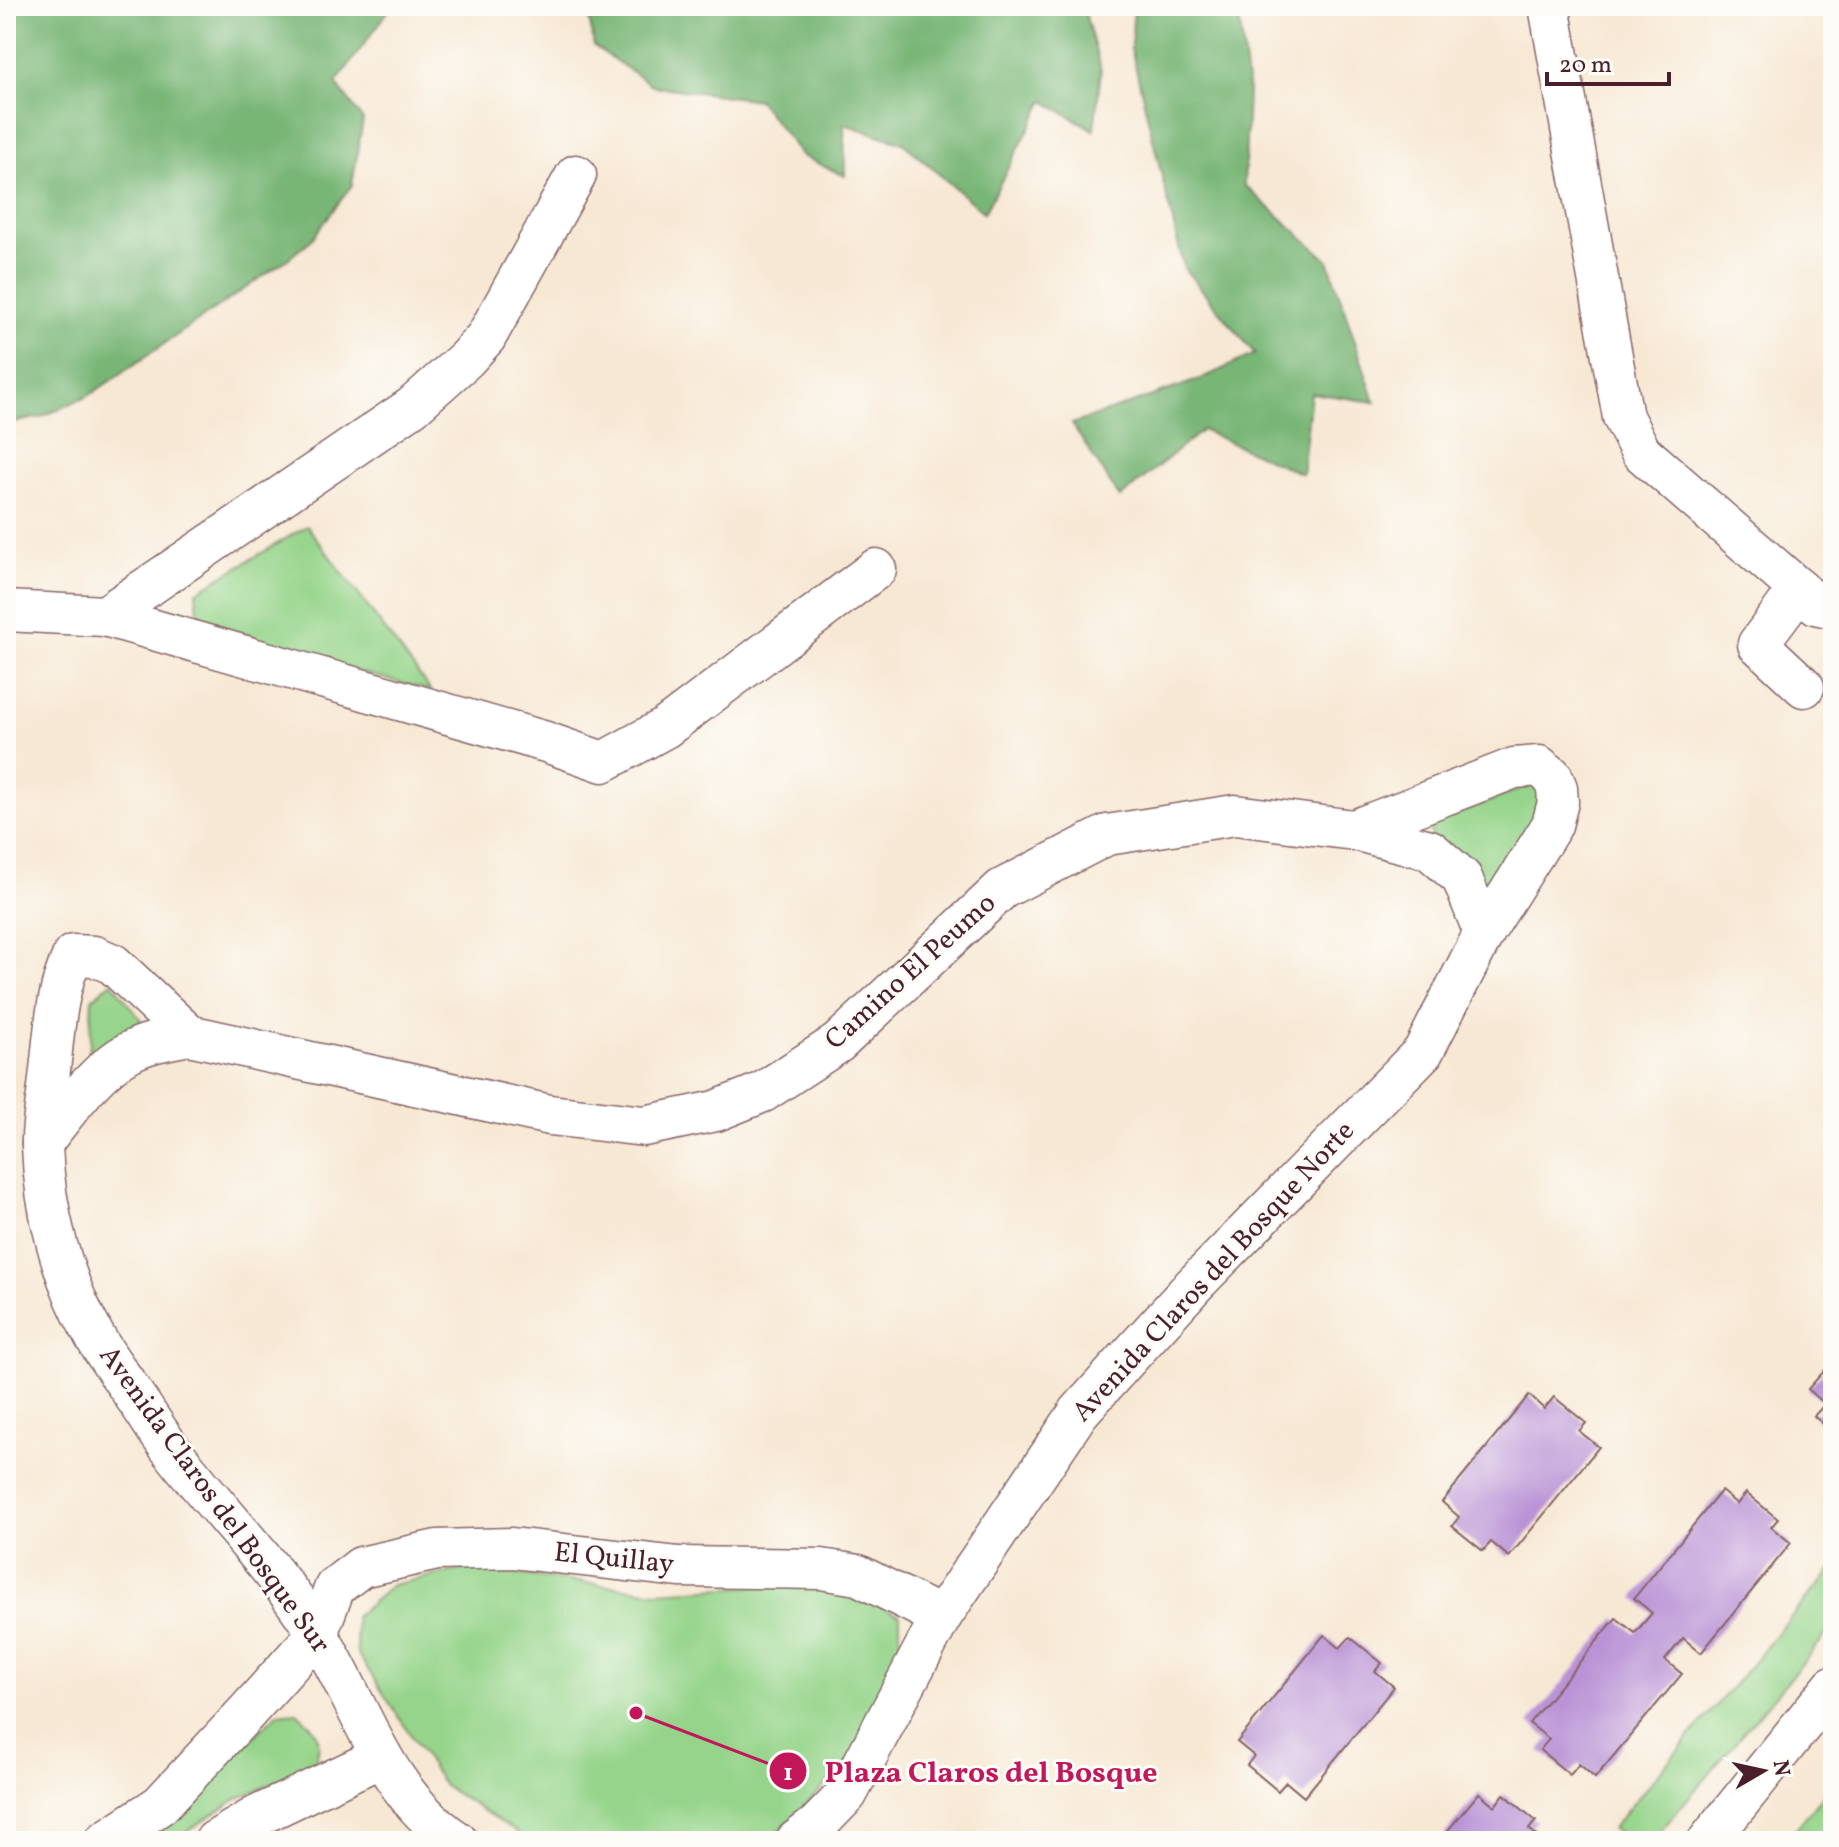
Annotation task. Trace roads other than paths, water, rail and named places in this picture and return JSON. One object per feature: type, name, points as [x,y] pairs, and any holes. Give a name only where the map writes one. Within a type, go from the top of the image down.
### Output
[{"type":"street","points":[[1549,6],[1623,417],[1641,452],[1816,604],[1833,608]]},
{"type":"street","points":[[105,616],[412,407],[466,359],[486,337],[576,175]]},
{"type":"street","points":[[6,611],[105,616],[546,742],[603,762],[665,728],[876,569]]},
{"type":"street","points":[[1799,589],[1758,644],[1804,687]]},
{"type":"street","name":"Camino El Peumo","points":[[1354,830],[1514,768],[1539,766],[1552,776]]},
{"type":"street","name":"Avenida Claros del Bosque Norte","points":[[796,1841],[818,1824],[847,1794],[941,1617],[1079,1412],[1193,1286],[1423,1052],[1484,933],[1552,825],[1558,802],[1552,776]]},
{"type":"street","name":"Camino El Peumo","points":[[42,1143],[96,1077],[129,1052],[189,1035],[550,1115],[644,1126],[716,1111],[763,1092],[838,1043],[1002,889],[1107,835],[1235,815],[1354,830],[1430,850],[1462,878],[1484,933]]},
{"type":"street","name":"Avenida Claros del Bosque Sur","points":[[189,1035],[113,964],[94,956],[73,955],[59,998],[42,1143],[46,1189],[55,1235],[79,1305],[95,1337],[171,1451],[273,1571],[317,1634],[381,1757]]},
{"type":"street","name":"El Quillay","points":[[317,1634],[335,1587],[361,1567],[437,1550],[512,1548],[679,1567],[821,1569],[858,1575],[941,1617]]},
{"type":"street","points":[[105,1841],[160,1805],[317,1634]]},
{"type":"street","points":[[1708,1841],[1833,1686]]},
{"type":"street","points":[[215,1841],[257,1816],[381,1757],[401,1787],[425,1814],[457,1841]]},
{"type":"place","name":"Plaza Claros del Bosque","points":[[636,1713]]}]
